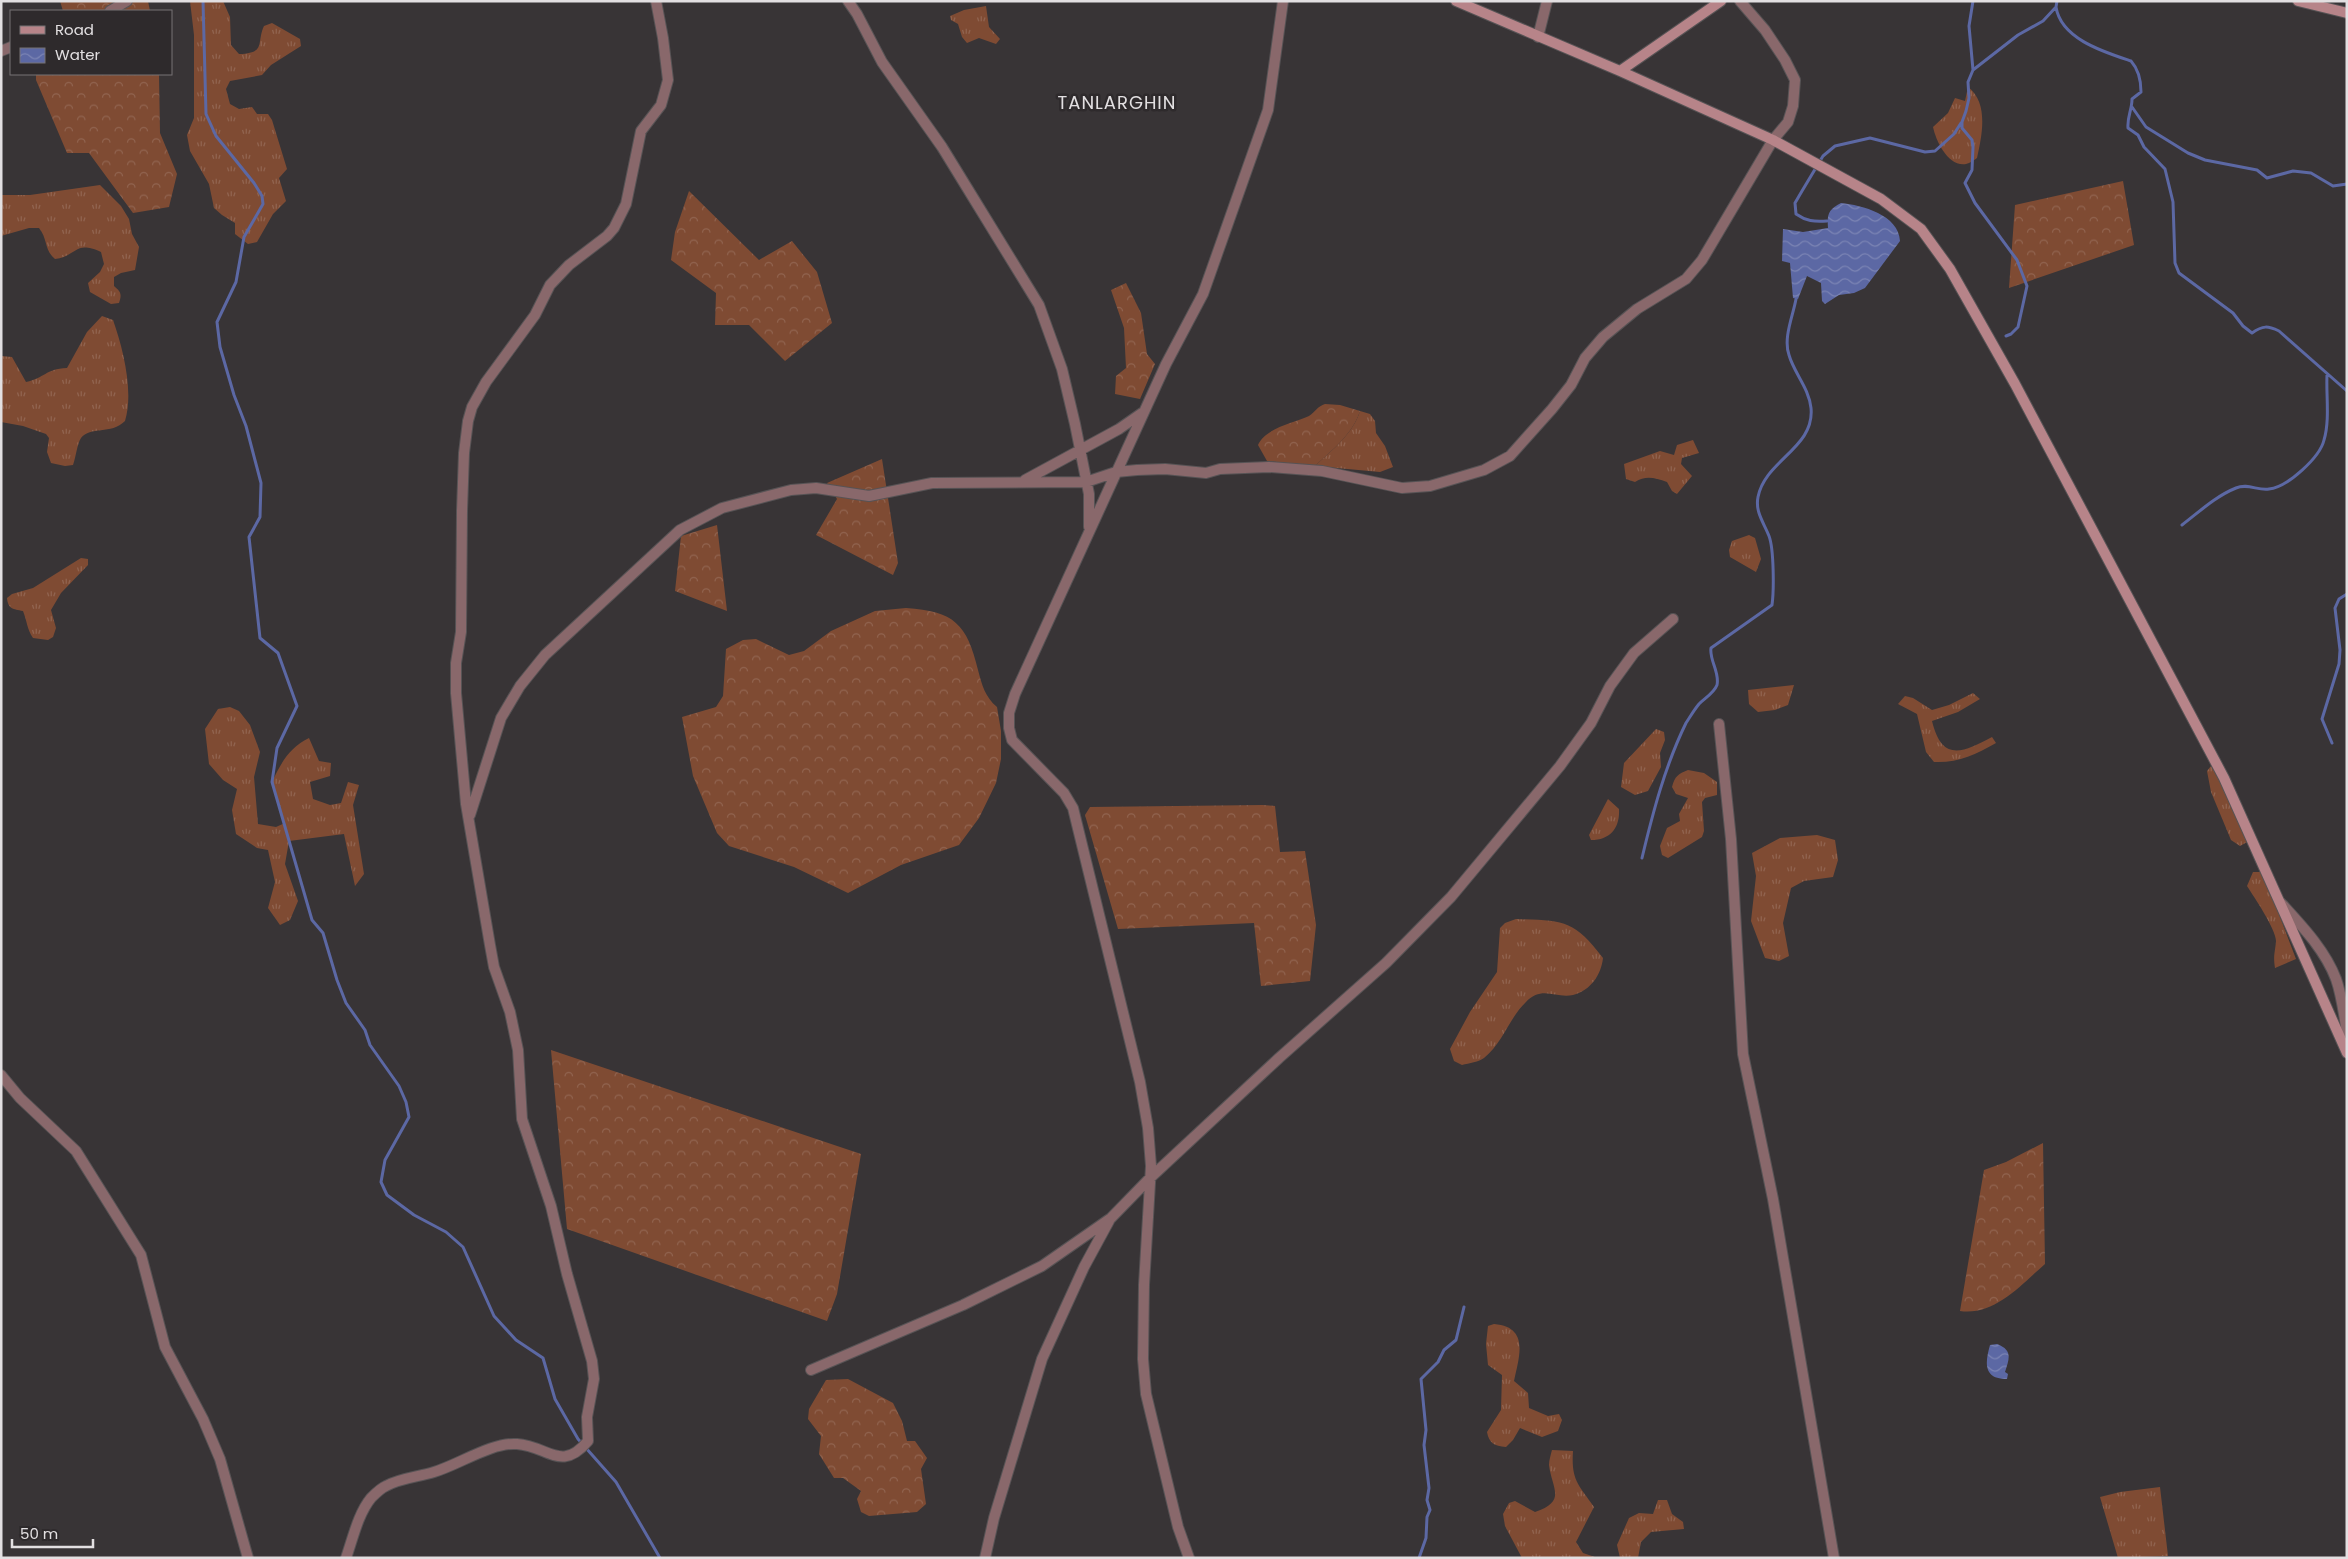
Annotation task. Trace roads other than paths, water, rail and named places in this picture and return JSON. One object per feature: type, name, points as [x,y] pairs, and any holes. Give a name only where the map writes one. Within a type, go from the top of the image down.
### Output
[{"type":"street","points":[[112,10],[128,1]]},
{"type":"street","points":[[346,1558],[361,1516],[371,1498],[386,1486],[434,1472],[502,1445],[525,1445],[560,1458],[570,1456],[580,1450],[588,1441],[587,1417],[594,1379],[592,1360],[567,1274],[551,1206],[522,1119],[518,1050],[510,1012],[494,968],[468,821],[460,747],[456,683],[456,664],[461,632],[464,453],[468,421],[472,407],[486,382],[535,315],[550,285],[569,265],[607,236],[614,228],[626,204],[641,131],[661,106],[668,80],[656,1]]},
{"type":"street","points":[[848,1],[857,14],[882,62],[942,147],[1039,304],[1062,369],[1080,449],[1089,494],[1089,531]]},
{"type":"street","points":[[1189,1558],[1178,1527],[1146,1394],[1143,1359],[1144,1285],[1150,1178],[1148,1128],[1140,1082],[1073,808],[1064,793],[1012,740],[1009,728],[1009,713],[1015,694],[1143,413],[1166,364],[1203,294],[1268,110],[1283,1]]},
{"type":"street","points":[[1456,1],[1620,71],[1773,140],[1892,206],[1921,229],[1950,269],[2015,384],[2123,584],[2224,778],[2282,903],[2347,1053]]},
{"type":"street","points":[[1538,37],[1547,1]]},
{"type":"street","points":[[1620,71],[1721,1]]},
{"type":"street","points":[[468,821],[501,718],[520,686],[545,655],[680,530],[722,508],[791,490],[816,488],[869,496],[932,483],[1086,482],[1116,472],[1165,470],[1206,473],[1220,469],[1269,466],[1322,471],[1402,488],[1430,486],[1484,470],[1510,456],[1526,440],[1571,385],[1585,358],[1603,338],[1637,309],[1686,279],[1696,267],[1751,181],[1773,140],[1788,122],[1793,106],[1795,80],[1785,60],[1765,30],[1740,1]]},
{"type":"street","points":[[2298,1],[2347,13]]},
{"type":"street","points":[[1018,482],[1049,469],[1080,449],[1119,430],[1143,413]]},
{"type":"street","points":[[811,1370],[981,1297],[1042,1266],[1111,1218],[1150,1178],[1279,1058],[1386,963],[1451,897],[1560,766],[1590,723],[1610,686],[1634,653],[1673,619]]},
{"type":"street","points":[[1718,724],[1731,839],[1743,1054],[1773,1198],[1834,1558]]},
{"type":"street","points":[[2282,903],[2312,938],[2327,961],[2336,979],[2345,1009],[2347,1033]]},
{"type":"street","points":[[1,1075],[20,1098],[76,1151],[141,1255],[165,1347],[203,1419],[220,1459],[248,1558]]},
{"type":"street","points":[[985,1558],[994,1518],[1042,1359],[1084,1267],[1111,1218]]},
{"type":"water","points":[[1841,203],[1869,209],[1886,218],[1898,232],[1900,241],[1865,288],[1854,293],[1839,295],[1825,304],[1822,301],[1821,283],[1807,276],[1798,299],[1793,298],[1790,263],[1782,261],[1783,229],[1803,232],[1828,228],[1829,213]]},
{"type":"water","points":[[1997,1344],[2005,1349],[2008,1355],[2005,1372],[2008,1374],[2007,1379],[1994,1376],[1988,1369],[1987,1358],[1990,1345]]},
{"type":"waterway","points":[[203,1],[206,114],[216,136],[254,183],[262,196],[263,204],[244,237],[236,282],[217,322],[220,347],[234,395],[246,426],[261,483],[260,517],[249,537],[260,638],[278,653],[297,706],[277,748],[272,782],[312,920],[323,933],[346,1003],[365,1030],[370,1045],[399,1086],[406,1102],[409,1117],[385,1160],[381,1182],[387,1195],[414,1215],[446,1232],[463,1247],[494,1316],[516,1340],[543,1358],[555,1399],[578,1439],[616,1482],[660,1558]]},
{"type":"waterway","points":[[1973,1],[1969,26],[1973,70]]},
{"type":"waterway","points":[[2006,336],[2018,327],[2027,286],[2017,260],[1975,203],[1965,183],[1972,170],[1973,147],[1972,140],[1962,128],[1969,98],[1968,82],[1973,70],[2018,35],[2043,21],[2056,7],[2057,1]]},
{"type":"waterway","points":[[2056,7],[2066,28],[2075,36],[2085,43],[2131,61],[2138,72],[2141,92],[2132,99],[2128,128],[2138,135],[2144,147],[2165,169],[2173,202],[2175,263],[2179,273],[2233,313],[2243,326],[2252,333],[2266,327],[2279,331],[2347,391]]},
{"type":"waterway","points":[[2132,107],[2146,127],[2188,153],[2205,160],[2257,170],[2267,178],[2293,171],[2311,173],[2333,186],[2347,184]]},
{"type":"waterway","points":[[1827,221],[1803,218],[1796,214],[1795,203],[1823,156],[1835,146],[1870,138],[1925,152],[1935,151],[1954,134],[1961,123]]},
{"type":"waterway","points":[[1642,858],[1660,789],[1679,739],[1695,709],[1712,693],[1717,685],[1718,680],[1711,648],[1772,605],[1771,542],[1759,513],[1758,497],[1762,484],[1798,444],[1810,422],[1810,401],[1791,362],[1787,348],[1788,334],[1796,299]]},
{"type":"waterway","points":[[2182,525],[2229,491],[2240,487],[2265,489],[2277,487],[2294,477],[2310,462],[2321,447],[2326,432],[2327,375]]},
{"type":"waterway","points":[[2332,743],[2322,719],[2339,664],[2340,650],[2335,608],[2339,599],[2347,594]]},
{"type":"waterway","points":[[1419,1558],[1426,1538],[1427,1517],[1430,1510],[1427,1500],[1429,1488],[1424,1445],[1426,1430],[1421,1379],[1438,1362],[1444,1350],[1456,1340],[1464,1307]]},
{"type":"district","name":"TANLARGHIN","points":[[1117,102]]}]
